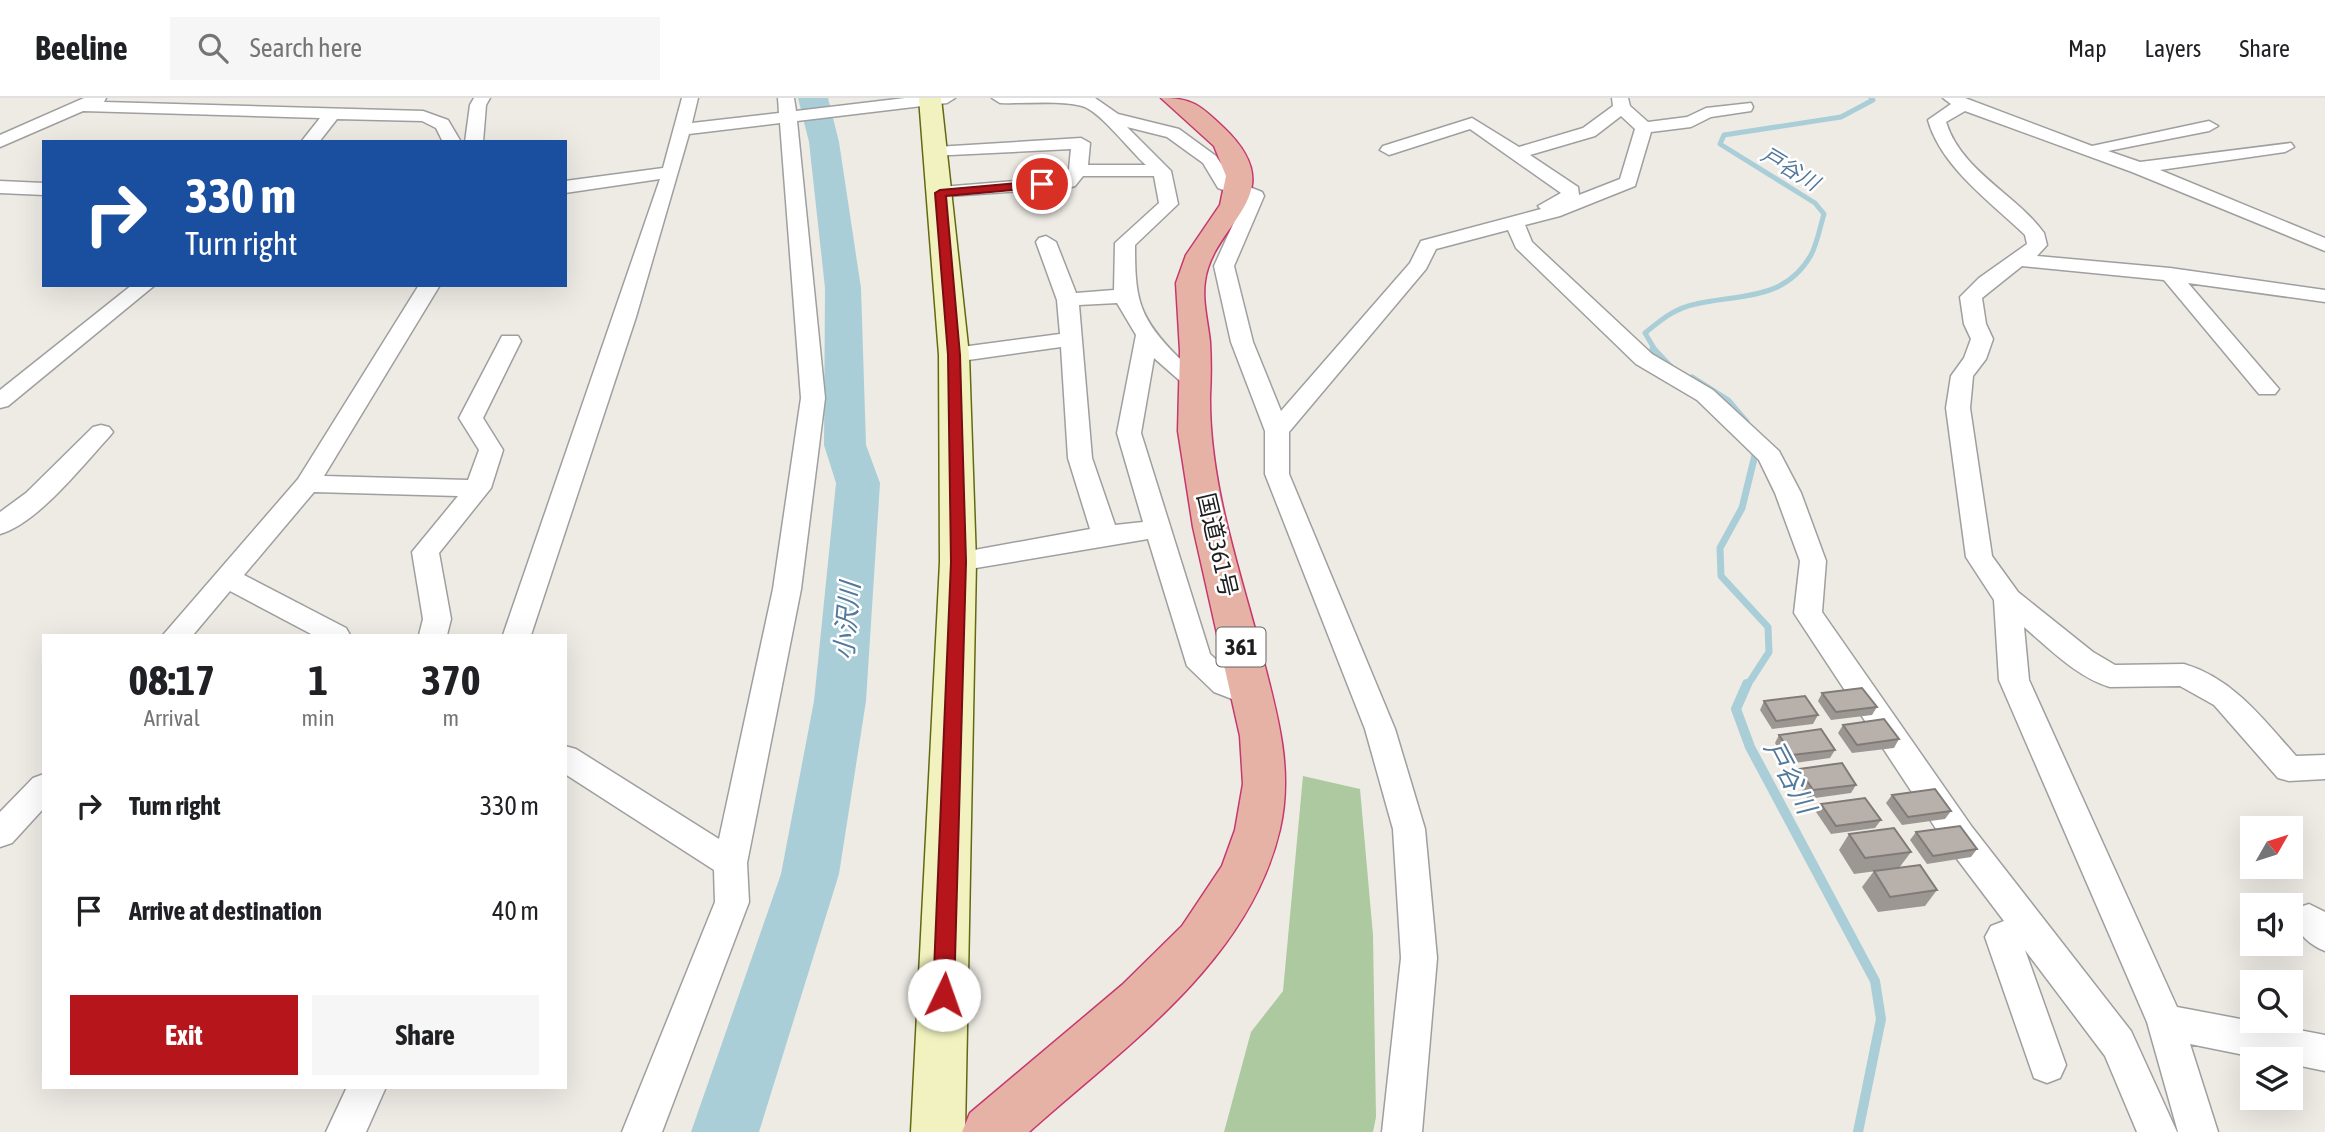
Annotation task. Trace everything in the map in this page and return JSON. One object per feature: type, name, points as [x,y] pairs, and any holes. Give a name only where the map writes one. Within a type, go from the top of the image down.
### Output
[{"type":"highway","points":[[1172,98],[1224,140],[1234,155],[1240,192]]},
{"type":"highway","name":"国道361号","points":[[989,1132],[1145,1000],[1195,949],[1222,911],[1258,829],[1265,781],[1261,736],[1196,456],[1189,283],[1195,259],[1230,215],[1240,192]]},
{"type":"main road","points":[[930,98],[954,355],[958,562],[938,1132]]},
{"type":"street","points":[[216,111],[234,98]]},
{"type":"street","points":[[474,140],[481,98]]},
{"type":"street","points":[[517,634],[542,567],[671,173],[690,98]]},
{"type":"street","points":[[681,130],[786,107],[947,98]]},
{"type":"street","points":[[1000,98],[1088,99],[1112,118],[1123,134],[1162,171],[1169,204],[1125,243],[1125,295],[1147,335],[1182,375],[1195,382]]},
{"type":"street","points":[[2325,245],[2138,168],[1958,101],[1937,120],[1937,132],[1954,154],[2034,233],[2036,245],[1990,277],[1971,296],[1975,324],[1982,339],[1975,359],[1962,376],[1958,408],[1979,557],[2008,599],[2083,660],[2110,676],[2184,675],[2225,696],[2289,769],[2325,767]]},
{"type":"street","points":[[0,142],[30,126],[90,102],[216,111],[423,116],[438,120],[447,129],[451,140]]},
{"type":"street","points":[[1516,153],[1589,132],[1621,103],[1644,128]]},
{"type":"street","points":[[642,1132],[732,902],[730,863],[788,589],[813,398],[786,107]]},
{"type":"street","points":[[1644,128],[1691,122],[1706,113],[1745,107]]},
{"type":"street","points":[[312,140],[331,115]]},
{"type":"street","points":[[1112,118],[1172,133],[1210,160],[1225,184],[1255,196],[1224,266],[1242,342],[1277,431],[1277,474],[1380,729],[1409,829],[1419,958],[1402,1132]]},
{"type":"street","points":[[1389,150],[1467,123],[1571,191],[1568,198],[1548,204],[1548,211],[1553,212]]},
{"type":"street","points":[[2092,152],[2108,145],[2205,126],[2246,152]]},
{"type":"street","points":[[1277,431],[1419,265],[1428,245],[1515,224],[1628,182],[1639,153],[1644,128]]},
{"type":"street","points":[[936,152],[1081,143],[1078,170],[1068,182],[940,193]]},
{"type":"street","points":[[2138,168],[2285,147]]},
{"type":"street","points":[[1078,170],[1162,171]]},
{"type":"street","points":[[567,187],[671,173]]},
{"type":"street","points":[[0,187],[42,189]]},
{"type":"street","points":[[1515,224],[1523,244],[1644,359],[1704,395],[1770,456],[1788,493],[1813,561],[1808,613],[1961,837],[2118,1044],[2157,1132]]},
{"type":"street","points":[[1046,242],[1068,300],[1080,458],[1105,535]]},
{"type":"street","points":[[2018,260],[2170,274],[2325,296]]},
{"type":"street","points":[[2170,274],[2267,389]]},
{"type":"street","points":[[0,401],[142,287]]},
{"type":"street","points":[[178,634],[307,484],[429,287]]},
{"type":"street","points":[[1068,300],[1125,295]]},
{"type":"street","points":[[1147,335],[1129,433],[1157,529],[1198,659],[1224,684],[1253,696]]},
{"type":"street","points":[[954,355],[1072,339]]},
{"type":"street","points":[[433,634],[437,620],[425,552],[478,488],[491,450],[471,418],[510,341]]},
{"type":"street","points":[[0,525],[35,499],[101,432]]},
{"type":"street","points":[[307,484],[478,488]]},
{"type":"street","points":[[958,562],[1105,535],[1157,529]]},
{"type":"street","points":[[228,578],[334,634]]},
{"type":"street","points":[[2008,599],[2014,680],[2165,1022],[2199,1132]]},
{"type":"street","points":[[567,759],[730,863]]},
{"type":"street","points":[[0,833],[42,789]]},
{"type":"street","points":[[2033,933],[2003,937],[2047,1065]]},
{"type":"street","points":[[2165,1022],[2325,1053]]},
{"type":"street","points":[[346,1132],[367,1089]]},
{"type":"green space","points":[[1303,776],[1360,789],[1373,935],[1376,1117],[1373,1132],[1224,1132],[1251,1032],[1283,991]]},
{"type":"building","points":[[1862,688],[1877,707],[1836,712],[1822,693]]},
{"type":"building","points":[[1805,696],[1818,715],[1776,721],[1764,701]]},
{"type":"building","points":[[1884,719],[1899,739],[1857,745],[1843,725]]},
{"type":"building","points":[[1821,729],[1835,750],[1792,755],[1779,735]]},
{"type":"building","points":[[1842,763],[1856,785],[1813,790],[1799,769]]},
{"type":"building","points":[[1935,789],[1951,811],[1908,817],[1892,795]]},
{"type":"building","points":[[1865,798],[1881,820],[1836,826],[1821,804]]},
{"type":"building","points":[[1960,826],[1977,849],[1933,856],[1916,832]]},
{"type":"building","points":[[1894,828],[1911,852],[1865,858],[1849,834]]},
{"type":"building","points":[[1920,865],[1937,890],[1890,897],[1874,871]]},
{"type":"waterway","name":"小沢川","points":[[725,1132],[810,874],[840,701],[858,483],[845,445],[843,288],[824,142],[813,98]]},
{"type":"waterway","name":"戸谷川","points":[[1655,350],[1645,333],[1663,319],[1688,306],[1775,288],[1800,270],[1817,241],[1824,214],[1815,203],[1720,144],[1724,135],[1841,117],[1873,100],[1871,98]]},
{"type":"waterway","name":"戸谷川","points":[[1653,349],[1671,368]]},
{"type":"waterway","name":"戸谷川","points":[[1692,378],[1728,401],[1746,422]]},
{"type":"waterway","name":"戸谷川","points":[[1747,686],[1769,652],[1768,627],[1721,576],[1720,548],[1742,508],[1755,455]]},
{"type":"waterway","name":"戸谷川","points":[[1747,684],[1736,709],[1750,747],[1875,981],[1881,1019],[1858,1132]]},
{"type":"route","points":[[944,995],[958,562],[954,355],[940,193],[1042,184]]}]
